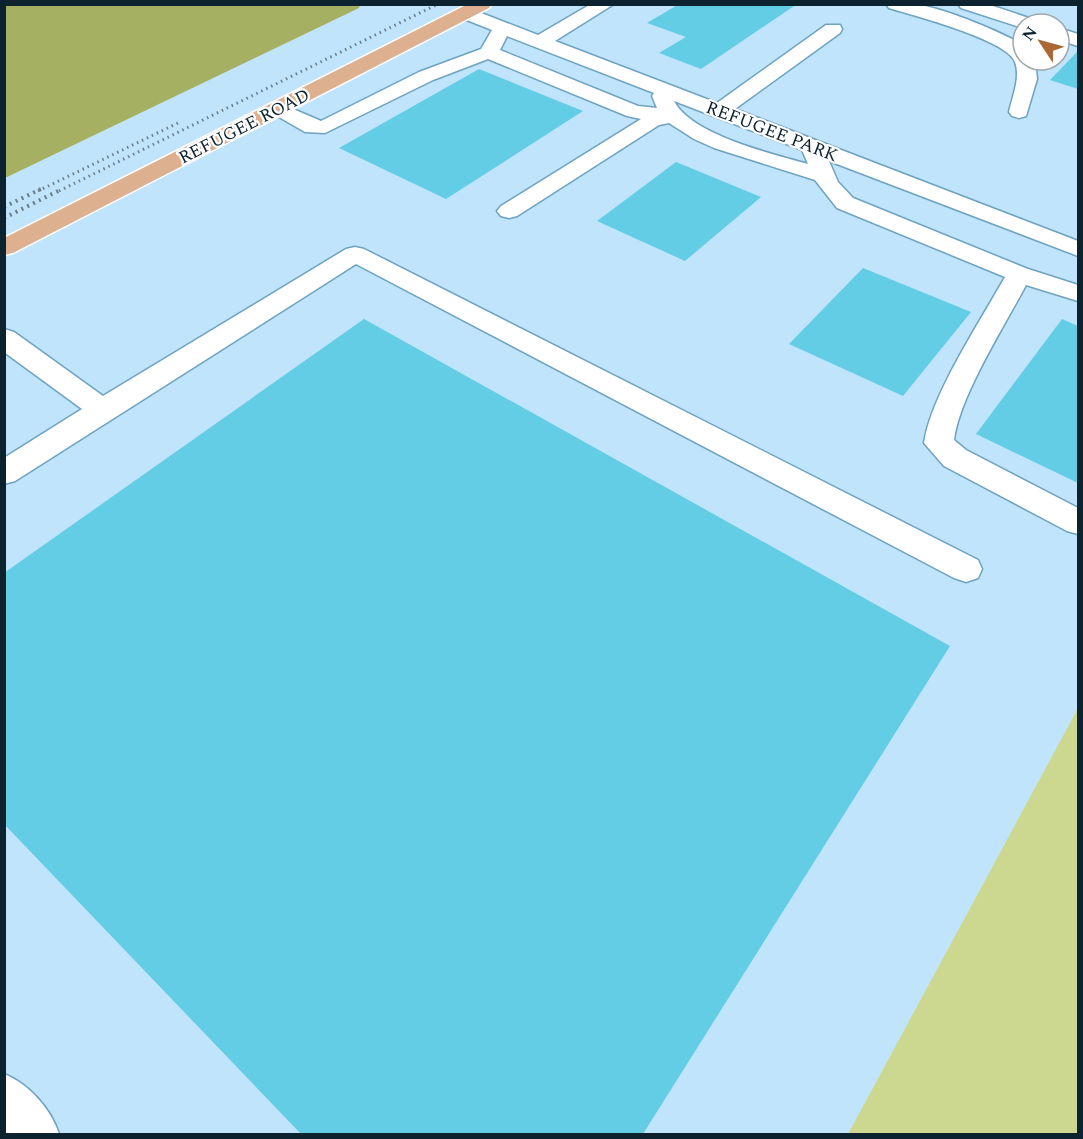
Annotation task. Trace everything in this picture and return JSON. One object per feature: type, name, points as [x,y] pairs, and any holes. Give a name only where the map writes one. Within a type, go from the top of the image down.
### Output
[{"type":"main road","name":"REFUGEE ROAD","points":[[4,248],[474,9]]},
{"type":"street","points":[[539,42],[605,4]]},
{"type":"street","points":[[895,4],[1011,45]]},
{"type":"street","points":[[966,4],[1011,19]]},
{"type":"street","name":"REFUGEE PARK","points":[[474,9],[504,28],[539,42],[1078,249]]},
{"type":"street","points":[[489,53],[494,40],[504,28]]},
{"type":"street","points":[[719,111],[833,29]]},
{"type":"street","points":[[279,109],[313,127],[325,127],[394,90],[469,58],[489,53],[634,112],[673,116]]},
{"type":"street","points":[[1019,112],[1027,78],[1026,72]]},
{"type":"street","points":[[660,88],[664,104],[673,116],[685,125],[709,137],[824,176]]},
{"type":"street","points":[[509,211],[652,121],[673,116]]},
{"type":"street","points":[[811,146],[828,185],[845,203],[1019,274],[1078,293]]},
{"type":"street","points":[[963,204],[982,259]]},
{"type":"street","points":[[4,473],[355,254],[966,569]]},
{"type":"street","points":[[1019,274],[962,380],[942,428],[939,443],[955,458],[1078,522]]},
{"type":"street","points":[[4,338],[102,410]]},
{"type":"street","points":[[4,1097],[35,1134]]},
{"type":"shaded area","points":[[360,5],[1078,5],[1078,708],[848,1134],[5,1134],[5,178],[359,8]]},
{"type":"green space","points":[[5,4],[360,5],[359,8],[5,178]]},
{"type":"green space","points":[[1078,708],[1078,1134],[848,1134]]},
{"type":"building","points":[[679,4],[797,4],[701,69],[659,53],[686,37],[647,23]]},
{"type":"building","points":[[1078,51],[1078,89],[1050,80],[1058,72],[1071,72],[1071,58]]},
{"type":"building","points":[[479,69],[583,111],[446,199],[339,148]]},
{"type":"building","points":[[676,162],[761,197],[685,261],[597,221]]},
{"type":"building","points":[[863,268],[971,312],[903,396],[789,344]]},
{"type":"building","points":[[364,319],[950,646],[643,1134],[301,1134],[4,824],[4,573]]},
{"type":"building","points":[[1062,319],[1078,326],[1078,483],[976,434]]},
{"type":"railway","points":[[59,191],[438,4]]},
{"type":"railway","points":[[38,191],[178,123]]},
{"type":"railway","points":[[4,207],[41,189]]},
{"type":"railway","points":[[4,218],[62,189]]}]
